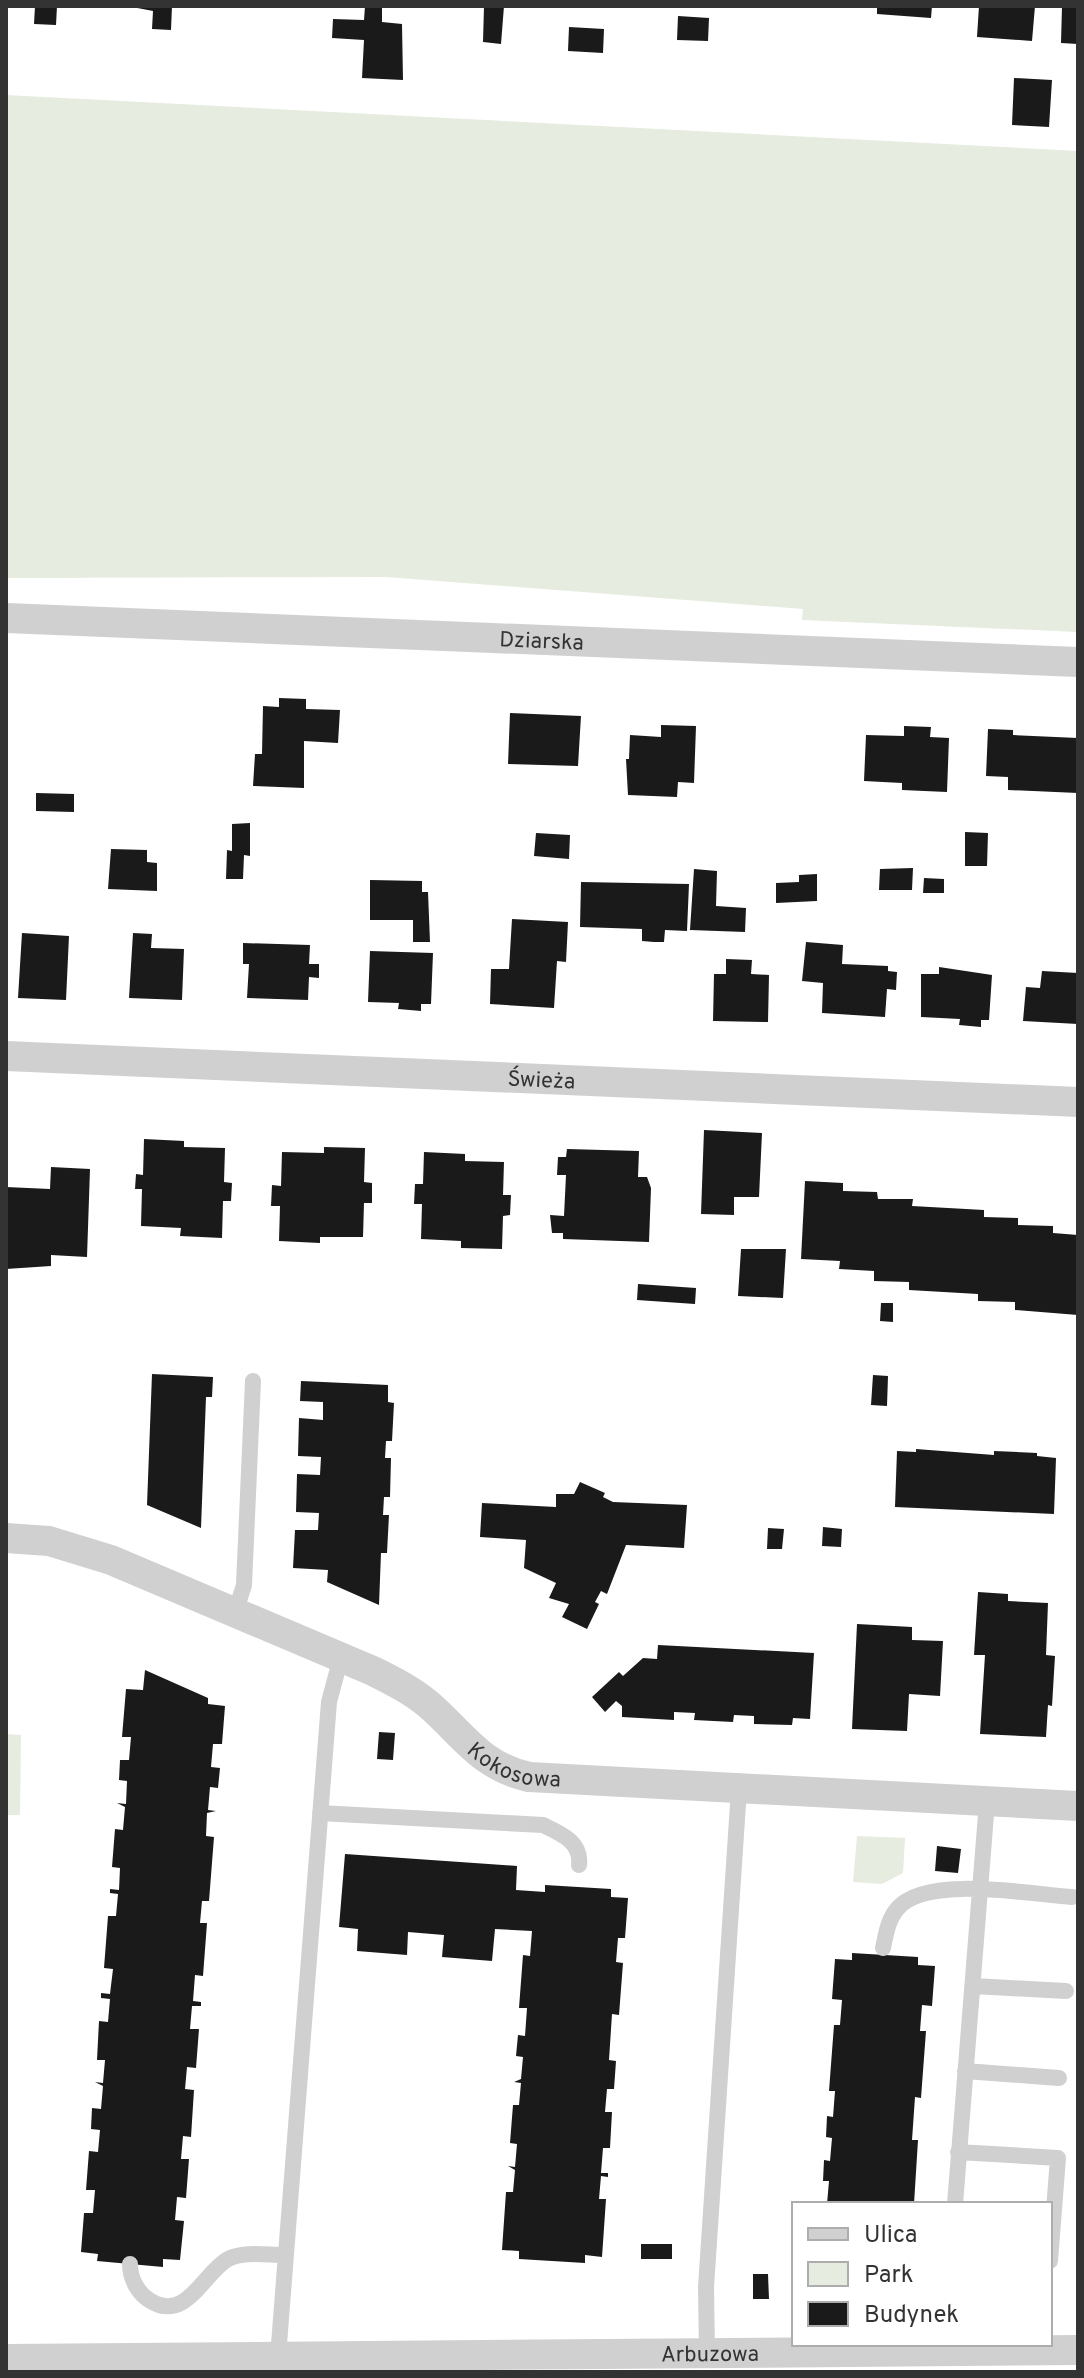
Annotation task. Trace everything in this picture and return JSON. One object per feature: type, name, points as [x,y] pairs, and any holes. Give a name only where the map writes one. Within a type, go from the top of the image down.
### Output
[{"type":"street","name":"Dziarska","points":[[6,618],[1078,662]]},
{"type":"street","name":"Świeża","points":[[6,1056],[1078,1102]]},
{"type":"street","name":"Kokosowa","points":[[6,1538],[49,1541],[96,1555],[236,1610],[406,1687],[481,1757],[503,1771],[529,1777],[1078,1806]]},
{"type":"street","name":"Arbuzowa","points":[[6,2359],[278,2357],[455,2363],[707,2351],[1078,2350]]},
{"type":"lane","points":[[236,1610],[244,1585],[253,1381]]},
{"type":"lane","points":[[278,2357],[283,2255],[329,1702],[341,1657]]},
{"type":"lane","points":[[707,2351],[706,2287],[739,1789]]},
{"type":"lane","points":[[955,2202],[987,1802]]},
{"type":"lane","points":[[320,1813],[543,1825],[562,1833],[574,1844],[579,1865]]},
{"type":"lane","points":[[883,1948],[889,1922],[905,1901],[940,1888],[1072,1897]]},
{"type":"lane","points":[[974,1986],[1066,1991]]},
{"type":"lane","points":[[965,2071],[1059,2078]]},
{"type":"lane","points":[[958,2152],[1058,2158],[1052,2235]]},
{"type":"lane","points":[[130,2264],[130,2274],[144,2297],[155,2304],[170,2305],[183,2303],[199,2291],[211,2273],[230,2258],[283,2255]]},
{"type":"green space","points":[[6,95],[1078,151],[1078,632],[802,620],[803,609],[386,577],[6,578]]},
{"type":"green space","points":[[6,1734],[21,1735],[20,1815],[6,1815]]},
{"type":"green space","points":[[857,1836],[905,1838],[903,1873],[882,1884],[853,1882]]},
{"type":"building","points":[[35,6],[57,6],[56,25],[34,24]]},
{"type":"building","points":[[127,6],[172,6],[171,30],[152,29],[153,11]]},
{"type":"building","points":[[365,6],[382,6],[382,22],[402,24],[403,80],[362,78],[364,40],[332,38],[333,19],[364,20]]},
{"type":"building","points":[[484,6],[504,6],[501,44],[483,42]]},
{"type":"building","points":[[877,6],[932,6],[931,18],[877,14]]},
{"type":"building","points":[[979,6],[1035,6],[1032,41],[977,37]]},
{"type":"building","points":[[1062,6],[1078,6],[1078,44],[1061,43]]},
{"type":"building","points":[[678,16],[709,18],[708,41],[677,40]]},
{"type":"building","points":[[569,27],[604,29],[603,53],[568,51]]},
{"type":"building","points":[[1014,78],[1052,80],[1049,127],[1012,125]]},
{"type":"building","points":[[279,698],[306,699],[306,709],[340,710],[338,743],[304,741],[304,788],[253,786],[255,754],[262,754],[263,706],[279,707]]},
{"type":"building","points":[[510,713],[581,716],[578,766],[508,764]]},
{"type":"building","points":[[661,725],[696,726],[694,783],[678,782],[677,797],[628,795],[626,759],[629,759],[630,735],[661,737]]},
{"type":"building","points":[[904,726],[931,727],[930,737],[949,738],[947,792],[902,790],[902,783],[864,781],[866,735],[904,736]]},
{"type":"building","points":[[988,729],[1013,730],[1013,735],[1078,738],[1078,793],[1008,790],[1008,777],[986,776]]},
{"type":"building","points":[[36,793],[74,794],[74,812],[36,811]]},
{"type":"building","points":[[250,823],[250,856],[244,855],[243,879],[226,879],[227,850],[232,851],[232,824]]},
{"type":"building","points":[[965,832],[988,833],[987,866],[965,866]]},
{"type":"building","points":[[536,833],[570,835],[569,859],[534,856]]},
{"type":"building","points":[[111,849],[147,850],[147,862],[157,863],[157,891],[108,889]]},
{"type":"building","points":[[913,868],[912,890],[879,890],[880,869]]},
{"type":"building","points":[[694,869],[717,871],[716,906],[746,908],[745,932],[690,930]]},
{"type":"building","points":[[817,874],[817,901],[776,903],[776,883],[799,882],[799,875]]},
{"type":"building","points":[[924,878],[944,879],[944,893],[923,893]]},
{"type":"building","points":[[370,880],[422,881],[422,892],[428,892],[430,942],[413,942],[413,920],[370,920]]},
{"type":"building","points":[[581,882],[689,884],[687,931],[665,930],[664,942],[654,942],[642,941],[642,929],[580,927]]},
{"type":"building","points":[[512,919],[568,922],[566,962],[557,961],[554,1008],[490,1004],[491,969],[509,969]]},
{"type":"building","points":[[22,933],[69,936],[66,1000],[18,998]]},
{"type":"building","points":[[133,933],[152,934],[151,948],[184,949],[182,1000],[129,998]]},
{"type":"building","points":[[806,942],[843,945],[842,964],[888,966],[888,971],[897,972],[896,990],[887,989],[885,1017],[822,1013],[823,983],[802,981]]},
{"type":"building","points":[[243,943],[310,945],[309,964],[319,964],[319,978],[309,977],[308,1000],[247,998],[249,964],[243,964]]},
{"type":"building","points":[[370,951],[433,953],[431,1004],[421,1004],[421,1011],[398,1009],[399,1003],[368,1002]]},
{"type":"building","points":[[726,959],[752,960],[751,974],[769,975],[768,1022],[713,1021],[714,974],[726,974]]},
{"type":"building","points":[[939,967],[992,975],[989,1020],[981,1020],[981,1027],[959,1025],[960,1019],[921,1017],[921,974],[939,974]]},
{"type":"building","points":[[1042,971],[1078,973],[1078,1024],[1023,1021],[1026,987],[1040,988]]},
{"type":"building","points":[[704,1130],[762,1133],[759,1197],[734,1197],[734,1215],[701,1214]]},
{"type":"building","points":[[144,1139],[184,1141],[184,1147],[225,1148],[224,1182],[232,1183],[231,1201],[223,1201],[222,1238],[180,1236],[181,1228],[141,1226],[142,1189],[135,1189],[136,1174],[143,1175]]},
{"type":"building","points":[[324,1147],[365,1148],[364,1182],[372,1183],[372,1203],[364,1203],[363,1237],[320,1237],[320,1243],[279,1241],[280,1206],[271,1206],[272,1185],[281,1186],[282,1152],[324,1153]]},
{"type":"building","points":[[567,1149],[639,1151],[638,1177],[647,1177],[651,1188],[649,1242],[563,1239],[563,1233],[552,1233],[550,1215],[564,1216],[566,1175],[557,1175],[558,1157],[566,1157]]},
{"type":"building","points":[[424,1152],[465,1154],[465,1161],[504,1162],[503,1195],[511,1195],[510,1215],[503,1216],[502,1249],[461,1248],[461,1241],[421,1239],[422,1204],[414,1204],[415,1184],[423,1184]]},
{"type":"building","points":[[51,1167],[90,1169],[87,1257],[51,1255],[51,1266],[6,1269],[6,1187],[50,1189]]},
{"type":"building","points":[[805,1181],[843,1183],[843,1191],[877,1192],[878,1199],[913,1199],[912,1206],[984,1210],[984,1217],[1018,1218],[1018,1225],[1053,1226],[1053,1233],[1078,1235],[1078,1315],[1015,1310],[1015,1302],[978,1301],[978,1294],[909,1290],[909,1282],[874,1281],[874,1271],[839,1269],[840,1261],[801,1259]]},
{"type":"building","points":[[741,1249],[786,1249],[783,1298],[738,1296]]},
{"type":"building","points":[[638,1284],[696,1288],[695,1304],[637,1300]]},
{"type":"building","points":[[881,1303],[893,1303],[893,1322],[880,1321]]},
{"type":"building","points":[[152,1374],[213,1377],[212,1397],[206,1397],[201,1528],[147,1505]]},
{"type":"building","points":[[873,1375],[888,1376],[887,1406],[871,1405]]},
{"type":"building","points":[[301,1381],[388,1385],[388,1402],[394,1403],[392,1441],[386,1441],[385,1458],[391,1458],[390,1497],[384,1497],[383,1515],[389,1515],[387,1553],[381,1553],[379,1605],[327,1582],[328,1570],[293,1568],[295,1530],[318,1530],[319,1513],[296,1512],[297,1474],[320,1475],[321,1457],[298,1456],[299,1418],[323,1420],[323,1402],[300,1401]]},
{"type":"building","points":[[916,1449],[994,1455],[994,1451],[1037,1453],[1037,1456],[1056,1458],[1054,1514],[895,1507],[897,1451],[916,1452]]},
{"type":"building","points":[[580,1482],[605,1493],[603,1497],[613,1502],[687,1505],[684,1548],[626,1545],[607,1594],[601,1591],[595,1602],[599,1604],[587,1629],[562,1617],[569,1604],[549,1598],[556,1583],[524,1568],[526,1540],[480,1537],[482,1503],[556,1507],[556,1494],[574,1494]]},
{"type":"building","points":[[823,1527],[842,1529],[841,1547],[822,1546]]},
{"type":"building","points":[[768,1528],[784,1529],[782,1549],[767,1549]]},
{"type":"building","points":[[978,1592],[1008,1594],[1008,1601],[1048,1603],[1046,1655],[1055,1656],[1052,1706],[1048,1705],[1046,1737],[980,1734],[985,1655],[974,1655]]},
{"type":"building","points":[[857,1624],[912,1627],[912,1640],[943,1641],[940,1696],[909,1694],[907,1731],[852,1729]]},
{"type":"building","points":[[658,1645],[814,1653],[810,1719],[793,1718],[792,1725],[754,1724],[754,1716],[734,1715],[733,1722],[694,1720],[695,1713],[674,1712],[674,1720],[622,1717],[622,1706],[616,1701],[605,1712],[592,1697],[619,1672],[623,1676],[643,1658],[657,1659]]},
{"type":"building","points":[[145,1670],[208,1698],[208,1704],[225,1706],[222,1744],[213,1744],[211,1767],[220,1768],[218,1788],[210,1787],[208,1810],[216,1811],[207,1813],[206,1836],[214,1837],[209,1901],[202,1901],[200,1923],[207,1923],[203,1976],[195,1975],[193,2001],[201,2002],[201,2006],[192,2006],[190,2029],[199,2029],[196,2068],[187,2067],[185,2089],[194,2090],[191,2137],[183,2136],[181,2159],[189,2159],[186,2198],[177,2197],[175,2220],[184,2221],[180,2260],[163,2259],[163,2267],[97,2261],[98,2254],[81,2252],[84,2213],[93,2213],[95,2190],[86,2190],[89,2151],[98,2152],[100,2130],[91,2129],[92,2108],[101,2109],[103,2086],[95,2082],[103,2083],[105,2060],[97,2060],[99,2021],[108,2022],[110,1999],[101,1998],[101,1993],[110,1994],[113,1969],[104,1968],[108,1916],[116,1916],[118,1894],[110,1893],[110,1889],[119,1890],[120,1868],[112,1867],[115,1829],[123,1830],[125,1807],[117,1803],[126,1804],[127,1781],[119,1780],[120,1760],[129,1760],[131,1737],[122,1737],[126,1689],[143,1690]]},
{"type":"building","points":[[379,1732],[395,1733],[393,1760],[377,1759]]},
{"type":"building","points":[[937,1846],[961,1849],[958,1873],[935,1871]]},
{"type":"building","points":[[345,1854],[517,1866],[516,1890],[545,1892],[545,1885],[611,1889],[611,1897],[628,1898],[625,1938],[618,1938],[616,1962],[623,1963],[619,2015],[612,2014],[609,2060],[616,2061],[614,2089],[607,2089],[605,2112],[612,2112],[610,2148],[603,2148],[601,2173],[608,2173],[608,2177],[601,2176],[599,2199],[606,2199],[602,2257],[585,2255],[585,2263],[519,2259],[519,2251],[502,2250],[506,2192],[513,2192],[515,2170],[508,2166],[515,2167],[517,2144],[510,2143],[513,2105],[519,2105],[521,2083],[514,2082],[521,2079],[523,2057],[516,2056],[518,2035],[525,2036],[527,2008],[519,2008],[523,1955],[530,1956],[532,1931],[495,1929],[492,1961],[442,1957],[444,1935],[408,1932],[407,1955],[357,1951],[358,1929],[339,1927]]},
{"type":"building","points":[[852,1953],[918,1957],[918,1965],[935,1966],[932,2006],[922,2005],[920,2031],[926,2031],[921,2098],[915,2097],[912,2140],[918,2140],[914,2202],[827,2202],[829,2181],[823,2181],[824,2160],[830,2161],[832,2138],[826,2137],[827,2116],[833,2117],[835,2091],[829,2091],[834,2025],[840,2025],[842,2000],[832,1999],[835,1959],[852,1960]]},
{"type":"building","points":[[641,2244],[672,2244],[672,2259],[641,2259]]},
{"type":"building","points":[[753,2274],[768,2274],[769,2299],[753,2299]]}]
